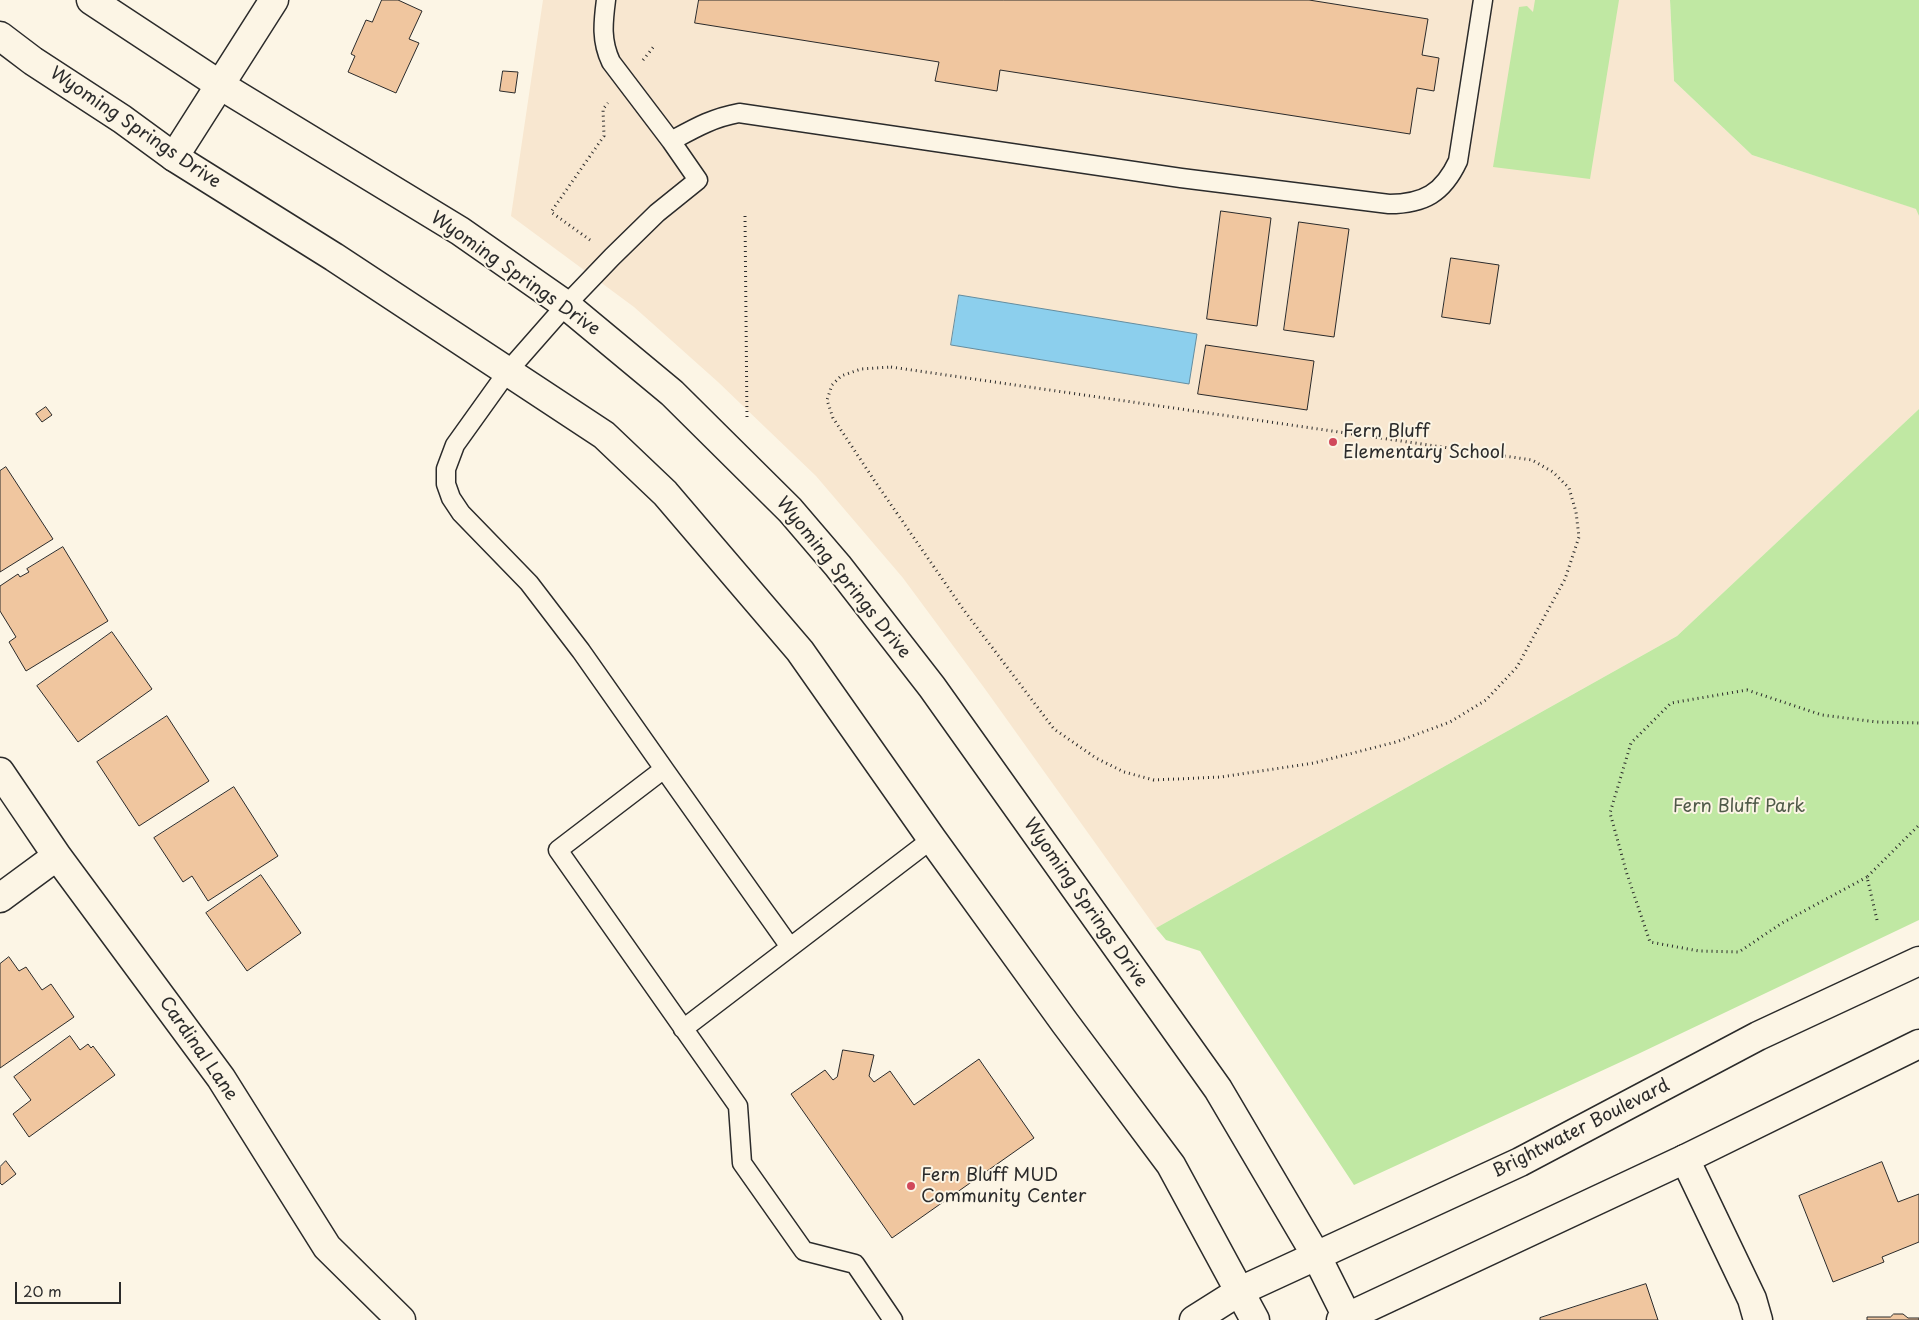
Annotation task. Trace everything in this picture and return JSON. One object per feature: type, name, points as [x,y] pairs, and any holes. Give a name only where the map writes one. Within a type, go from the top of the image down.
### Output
[{"type":"street","name":"Wyoming Springs Drive","points":[[91,0],[220,86],[460,231],[566,305],[672,393],[790,510],[838,566],[932,687],[1218,1089],[1317,1257],[1344,1319]]},
{"type":"street","points":[[174,157],[274,0]]},
{"type":"street","name":"Wyoming Springs Drive","points":[[0,36],[33,61],[122,119],[174,157],[334,257],[604,435],[665,493],[800,651],[932,839],[1065,1023],[1171,1165],[1255,1320]]},
{"type":"street","name":"Cardinal Lane","points":[[0,772],[57,856],[222,1078],[327,1247],[401,1320]]},
{"type":"street","points":[[0,898],[57,856]]},
{"type":"street","name":"Brightwater Boulevard","points":[[1194,1320],[1240,1291],[1520,1162],[1758,1036],[1919,961]]},
{"type":"street","points":[[1344,1319],[1685,1159],[1919,1044]]},
{"type":"street","points":[[1685,1159],[1752,1299],[1758,1320]]},
{"type":"lane","points":[[606,0],[603,37],[606,52],[611,62],[698,180],[657,213],[566,305],[508,371],[450,456],[446,469],[446,484],[451,498],[461,513],[529,584],[581,651],[790,947]]},
{"type":"lane","points":[[671,142],[708,121],[739,113],[1181,178],[1389,204],[1408,204],[1427,198],[1442,187],[1458,161],[1483,0]]},
{"type":"lane","points":[[664,769],[558,850],[738,1106],[742,1163],[804,1251],[855,1264],[893,1320]]},
{"type":"lane","points":[[683,1029],[932,839]]},
{"type":"path","points":[[640,64],[656,45]]},
{"type":"path","points":[[591,241],[551,212],[604,136],[604,109],[613,97]]},
{"type":"path","points":[[745,216],[747,422]]},
{"type":"path","points":[[891,367],[1532,460],[1553,472],[1569,488],[1576,512],[1579,537],[1565,579],[1517,667],[1486,700],[1450,722],[1396,742],[1314,763],[1221,777],[1154,780],[1124,772],[1096,758],[1054,729],[963,609],[833,418],[828,400],[832,386],[841,376],[861,369],[891,367]]},
{"type":"path","points":[[1919,722],[1877,722],[1822,715],[1747,690],[1671,703],[1630,743],[1610,813],[1650,942],[1699,952],[1739,952],[1782,923],[1867,877],[1919,825]]},
{"type":"path","points":[[1867,877],[1878,920]]},
{"type":"shaded area","name":"Fern Bluff Elementary School","points":[[543,0],[1670,0],[1674,81],[1752,155],[1917,209],[1919,216],[1919,409],[1677,636],[1156,928],[903,578],[816,476],[718,382],[634,307],[511,216]]},
{"type":"green space","points":[[1535,0],[1619,0],[1590,179],[1493,167],[1519,7],[1527,6],[1533,12]]},
{"type":"green space","points":[[1670,0],[1919,0],[1919,216],[1916,209],[1752,155],[1674,81]]},
{"type":"green space","name":"Fern Bluff Park","points":[[1919,409],[1919,920],[1638,1054],[1354,1185],[1200,951],[1166,940],[1156,928],[1677,636]]},
{"type":"water","points":[[959,295],[1197,334],[1189,384],[951,345]]},
{"type":"building","points":[[382,0],[398,0],[422,11],[409,39],[419,43],[396,93],[348,72],[355,56],[351,54],[366,20],[372,22]]},
{"type":"building","points":[[699,0],[1309,0],[1428,19],[1422,55],[1439,58],[1434,91],[1417,88],[1410,134],[1000,70],[997,91],[935,81],[939,62],[695,23]]},
{"type":"building","points":[[503,71],[518,72],[515,93],[500,91]]},
{"type":"building","points":[[1221,211],[1271,218],[1257,326],[1207,319]]},
{"type":"building","points":[[1299,222],[1349,229],[1334,337],[1284,330]]},
{"type":"building","points":[[1451,258],[1499,265],[1490,324],[1442,317]]},
{"type":"building","points":[[1206,345],[1314,361],[1307,410],[1198,394]]},
{"type":"building","points":[[46,407],[52,415],[42,422],[36,414]]},
{"type":"building","points":[[6,467],[53,539],[0,572],[0,471]]},
{"type":"building","points":[[63,547],[108,621],[26,671],[9,642],[16,637],[0,611],[0,586],[18,574],[20,577],[29,572],[27,569]]},
{"type":"building","points":[[112,632],[152,689],[78,742],[37,686]]},
{"type":"building","points":[[167,716],[209,781],[139,826],[97,762]]},
{"type":"building","points":[[234,787],[278,856],[208,901],[192,876],[183,882],[154,838]]},
{"type":"building","points":[[261,875],[301,933],[247,971],[206,913]]},
{"type":"building","points":[[9,957],[19,971],[26,967],[42,990],[51,984],[74,1017],[0,1068],[0,964]]},
{"type":"building","points":[[70,1036],[80,1050],[88,1044],[91,1048],[93,1046],[115,1075],[29,1137],[13,1114],[31,1100],[14,1077]]},
{"type":"building","name":"Fern Bluff MUD Community Center","points":[[843,1050],[874,1055],[869,1076],[874,1082],[890,1071],[914,1105],[979,1059],[1034,1138],[892,1238],[791,1094],[825,1070],[833,1080],[837,1077]]},
{"type":"building","points":[[6,1161],[16,1174],[2,1185],[0,1183],[0,1167]]},
{"type":"building","points":[[1882,1162],[1898,1202],[1919,1194],[1919,1242],[1882,1257],[1884,1262],[1833,1282],[1799,1196]]},
{"type":"building","points":[[1646,1284],[1658,1320],[1540,1320],[1540,1318]]},
{"type":"building","points":[[1894,1314],[1903,1314],[1908,1318],[1919,1318],[1919,1320],[1867,1320],[1867,1317],[1890,1317]]},
{"type":"place","name":"Fern Bluff Elementary School","points":[[1333,442]]},
{"type":"place","name":"Fern Bluff MUD Community Center","points":[[911,1186]]}]
